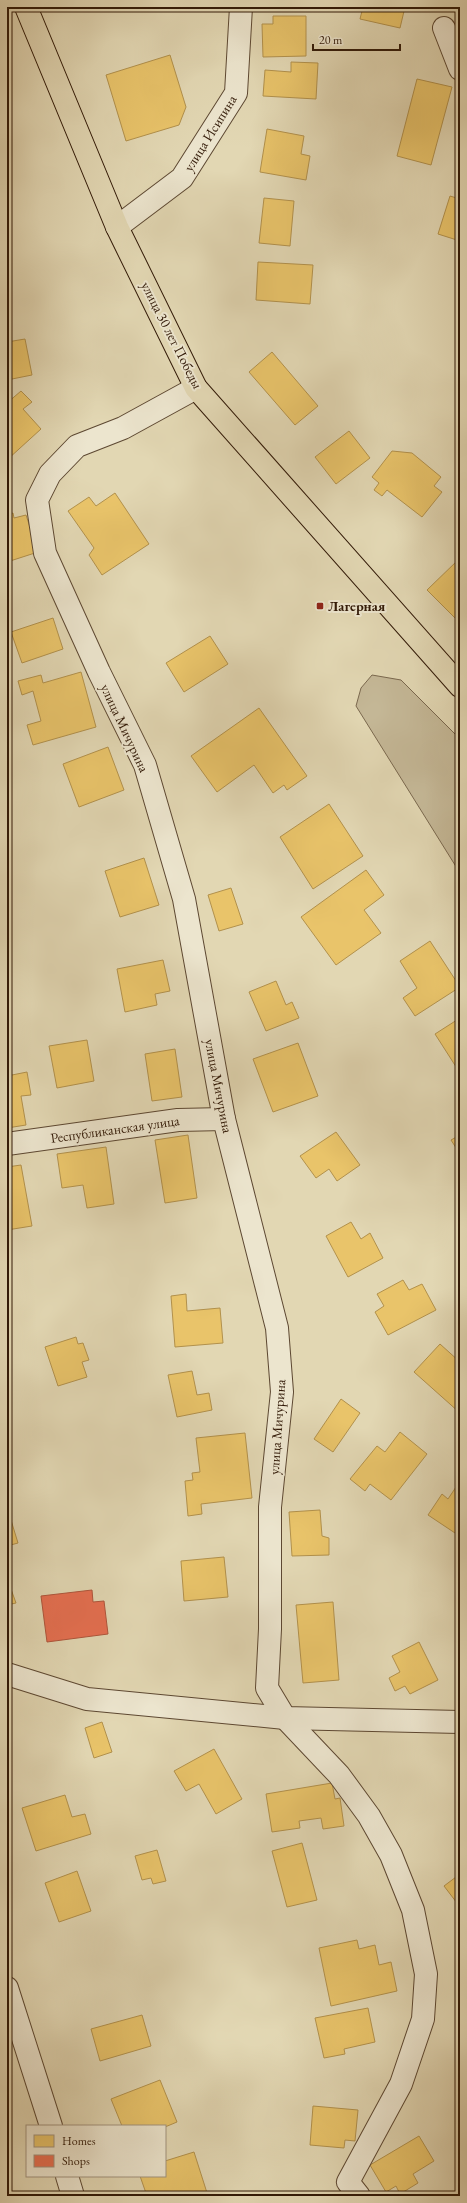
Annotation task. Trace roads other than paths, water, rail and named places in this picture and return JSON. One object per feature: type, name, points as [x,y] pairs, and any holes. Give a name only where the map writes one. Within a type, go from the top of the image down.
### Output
[{"type":"main road","name":"улица 30 лет Победы","points":[[26,7],[117,227],[196,388],[460,686]]},
{"type":"street","name":"улица Исипина","points":[[117,227],[182,178],[236,93],[240,7]]},
{"type":"street","points":[[444,28],[460,69]]},
{"type":"street","name":"улица Мичурина","points":[[196,388],[123,428],[77,446],[50,474],[37,500],[45,553],[98,672],[145,765],[184,899],[224,1119],[277,1328],[282,1392],[270,1507],[270,1629],[267,1688],[285,1718],[339,1775],[368,1816],[391,1855],[413,1910],[426,1974],[423,2019],[401,2084],[348,2182],[359,2196]]},
{"type":"street","name":"Республиканская улица","points":[[7,1144],[178,1120],[224,1119]]},
{"type":"street","points":[[7,1674],[87,1699],[285,1718],[460,1722]]},
{"type":"street","points":[[7,1988],[51,2125]]},
{"type":"street","points":[[67,2177],[73,2196]]},
{"type":"place","name":"Лагерная","points":[[320,606]]}]
